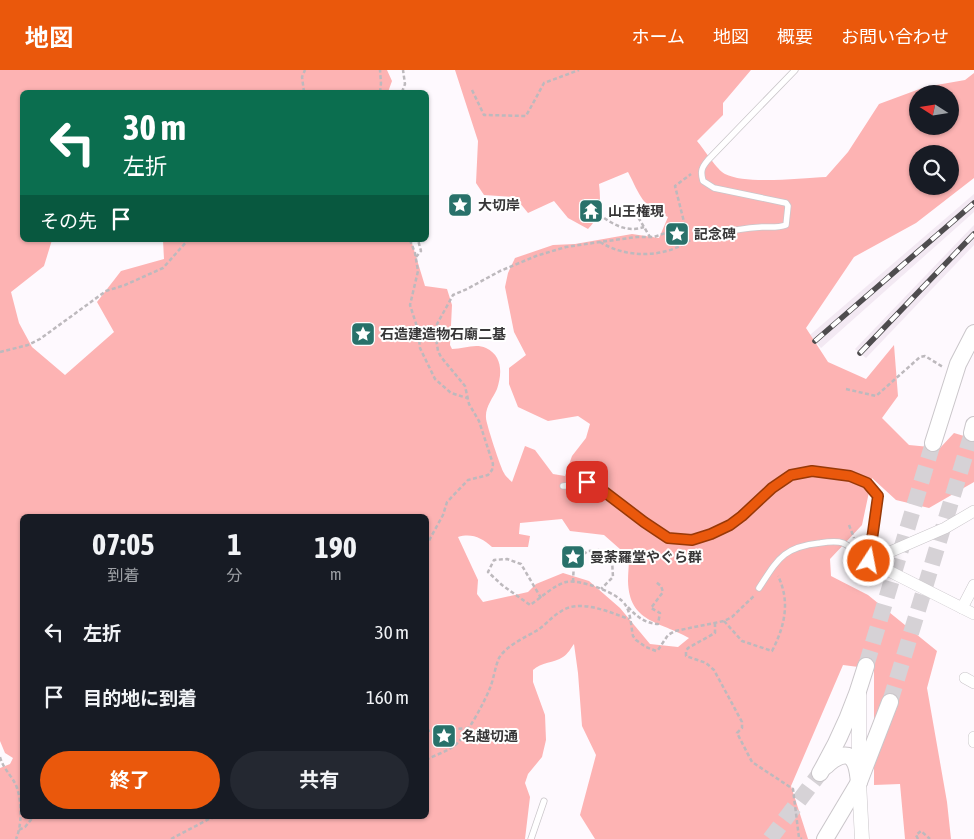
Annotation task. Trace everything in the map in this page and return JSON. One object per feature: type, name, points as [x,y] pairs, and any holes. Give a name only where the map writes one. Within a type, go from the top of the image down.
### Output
[{"type":"main road","points":[[933,443],[958,364],[974,333]]},
{"type":"main road","points":[[859,782],[855,762],[850,757],[843,755],[834,758],[821,772],[836,746],[859,690],[866,666]]},
{"type":"main road","points":[[825,839],[859,782],[890,702]]},
{"type":"street","points":[[869,561],[945,528],[974,511]]},
{"type":"street","points":[[869,561],[974,614]]},
{"type":"street","points":[[962,608],[974,585]]},
{"type":"street","points":[[859,690],[859,782],[862,839]]},
{"type":"street","points":[[974,737],[974,742]]},
{"type":"lane","points":[[699,234],[705,238],[737,230],[786,225],[789,210],[786,204],[772,199],[709,186],[703,181],[702,168],[795,70]]},
{"type":"lane","points":[[563,486],[587,482],[606,493],[668,538],[692,540],[730,525],[772,488],[791,475],[812,471],[850,476],[867,483],[878,496],[869,561],[843,543],[828,542],[795,548],[782,556],[772,566],[759,588]]},
{"type":"lane","points":[[531,839],[544,801]]},
{"type":"path","points":[[304,90],[302,77],[305,70]]},
{"type":"path","points":[[380,70],[380,90]]},
{"type":"path","points":[[403,70],[405,84],[403,90]]},
{"type":"path","points":[[472,90],[484,115],[526,116],[544,83],[579,70]]},
{"type":"path","points":[[600,242],[625,253],[647,254],[686,244],[699,234],[685,226],[676,186],[696,170],[702,168]]},
{"type":"path","points":[[634,212],[650,237]]},
{"type":"path","points":[[599,214],[618,227],[637,230],[644,227]]},
{"type":"path","points":[[429,540],[447,502],[468,480],[488,475],[492,470],[493,464],[479,421],[469,404],[465,386],[441,358],[436,344],[436,326],[453,295],[500,271],[536,256],[600,242],[654,237],[685,226]]},
{"type":"path","points":[[0,352],[28,345],[40,339],[106,291],[164,268],[186,242]]},
{"type":"path","points":[[411,242],[416,257],[417,276],[410,305],[418,330],[420,348],[436,379],[451,394],[467,398]]},
{"type":"path","points":[[416,257],[420,251],[418,242]]},
{"type":"path","points":[[846,389],[876,396],[920,357],[925,356],[945,368],[952,363],[958,364]]},
{"type":"path","points":[[574,582],[574,561],[588,551],[600,550],[612,560],[614,577],[601,589]]},
{"type":"path","points":[[541,598],[521,564],[507,559],[494,560],[488,572],[502,585],[530,605],[541,598],[558,585],[569,581],[601,589],[620,598],[637,616],[648,623],[658,624],[660,613],[651,608],[663,592],[661,586],[656,582]]},
{"type":"path","points":[[724,621],[742,641],[772,651],[782,632],[785,608],[782,585],[772,566]]},
{"type":"path","points":[[627,606],[633,636],[636,640],[656,651],[668,635],[676,631],[724,621],[752,599],[759,588]]},
{"type":"path","points":[[429,759],[455,746],[468,728],[490,688],[499,658],[504,652],[538,630],[568,606],[590,607],[630,620]]},
{"type":"path","points":[[715,623],[715,632],[688,648],[686,656],[710,666],[718,678],[743,725],[737,733],[752,762],[793,789],[799,838],[802,839]]},
{"type":"path","points":[[429,731],[468,728]]},
{"type":"path","points":[[0,757],[5,770],[17,788],[20,814],[19,830],[16,839]]},
{"type":"path","points":[[19,830],[25,827],[32,819]]},
{"type":"path","points":[[171,839],[209,819]]},
{"type":"path","points":[[918,839],[916,835],[920,831],[930,839]]},
{"type":"shaded area","points":[[0,70],[387,70],[392,81],[389,90],[20,90],[20,242],[51,242],[44,266],[11,292],[19,323],[32,347],[65,375],[114,332],[97,302],[121,271],[164,259],[163,242],[412,242],[425,286],[447,289],[452,305],[450,345],[452,349],[474,346],[482,347],[492,351],[496,356],[500,366],[499,383],[488,406],[486,418],[502,470],[512,482],[525,446],[535,450],[553,474],[565,476],[572,456],[586,438],[590,424],[578,416],[548,421],[518,407],[509,384],[509,368],[526,355],[514,332],[505,287],[508,273],[515,258],[553,245],[575,244],[632,234],[659,238],[668,217],[647,204],[639,194],[628,172],[599,184],[598,214],[588,229],[568,218],[554,201],[528,213],[515,197],[484,195],[476,183],[478,141],[455,70],[751,70],[723,103],[723,115],[697,141],[714,164],[725,174],[760,180],[826,177],[848,152],[879,104],[909,93],[909,135],[959,135],[959,85],[936,85],[965,80],[974,73],[974,178],[959,190],[959,145],[909,145],[909,195],[952,195],[916,223],[854,257],[806,328],[828,362],[866,379],[894,345],[898,396],[882,418],[909,445],[940,448],[954,433],[974,439],[974,482],[929,508],[896,500],[872,478],[862,525],[830,559],[831,576],[868,595],[937,651],[927,688],[947,802],[951,839],[905,839],[900,784],[874,785],[874,669],[843,665],[791,786],[808,839],[595,839],[580,815],[596,755],[582,726],[574,644],[563,657],[540,665],[533,670],[533,682],[545,715],[546,740],[542,757],[528,774],[525,783],[530,797],[525,839],[0,839],[0,768],[10,764],[13,758],[5,753],[0,741]],"holes":[[[562,519],[570,531],[604,535],[629,557],[628,581],[634,605],[648,619],[689,638],[678,647],[650,644],[620,608],[589,581],[563,573],[536,584],[528,592],[483,602],[477,594],[478,580],[458,537],[477,537],[492,547],[528,547],[530,536],[519,534],[520,523]]]},
{"type":"shaded area","points":[[974,194],[974,212],[821,348],[810,335]]},
{"type":"shaded area","points":[[974,225],[974,245],[866,358],[855,349]]},
{"type":"tunnel","points":[[890,702],[972,433]]},
{"type":"tunnel","points":[[866,666],[933,443]]},
{"type":"tunnel","points":[[770,839],[820,773]]},
{"type":"railway","points":[[815,341],[974,203]]},
{"type":"railway","points":[[860,353],[974,234]]},
{"type":"place","name":"大切岸","points":[[460,205]]},
{"type":"place","name":"山王権現","points":[[591,211]]},
{"type":"place","name":"記念碑","points":[[677,234]]},
{"type":"place","name":"石造建造物石廟二基","points":[[363,334]]},
{"type":"place","name":"曼荼羅堂やぐら群","points":[[573,557]]},
{"type":"place","name":"名越切通","points":[[444,736]]},
{"type":"route","points":[[587,482],[606,493],[628,511],[668,538],[692,540],[730,525],[772,488],[791,475],[812,471],[850,476],[867,483],[878,496],[869,561]]}]
